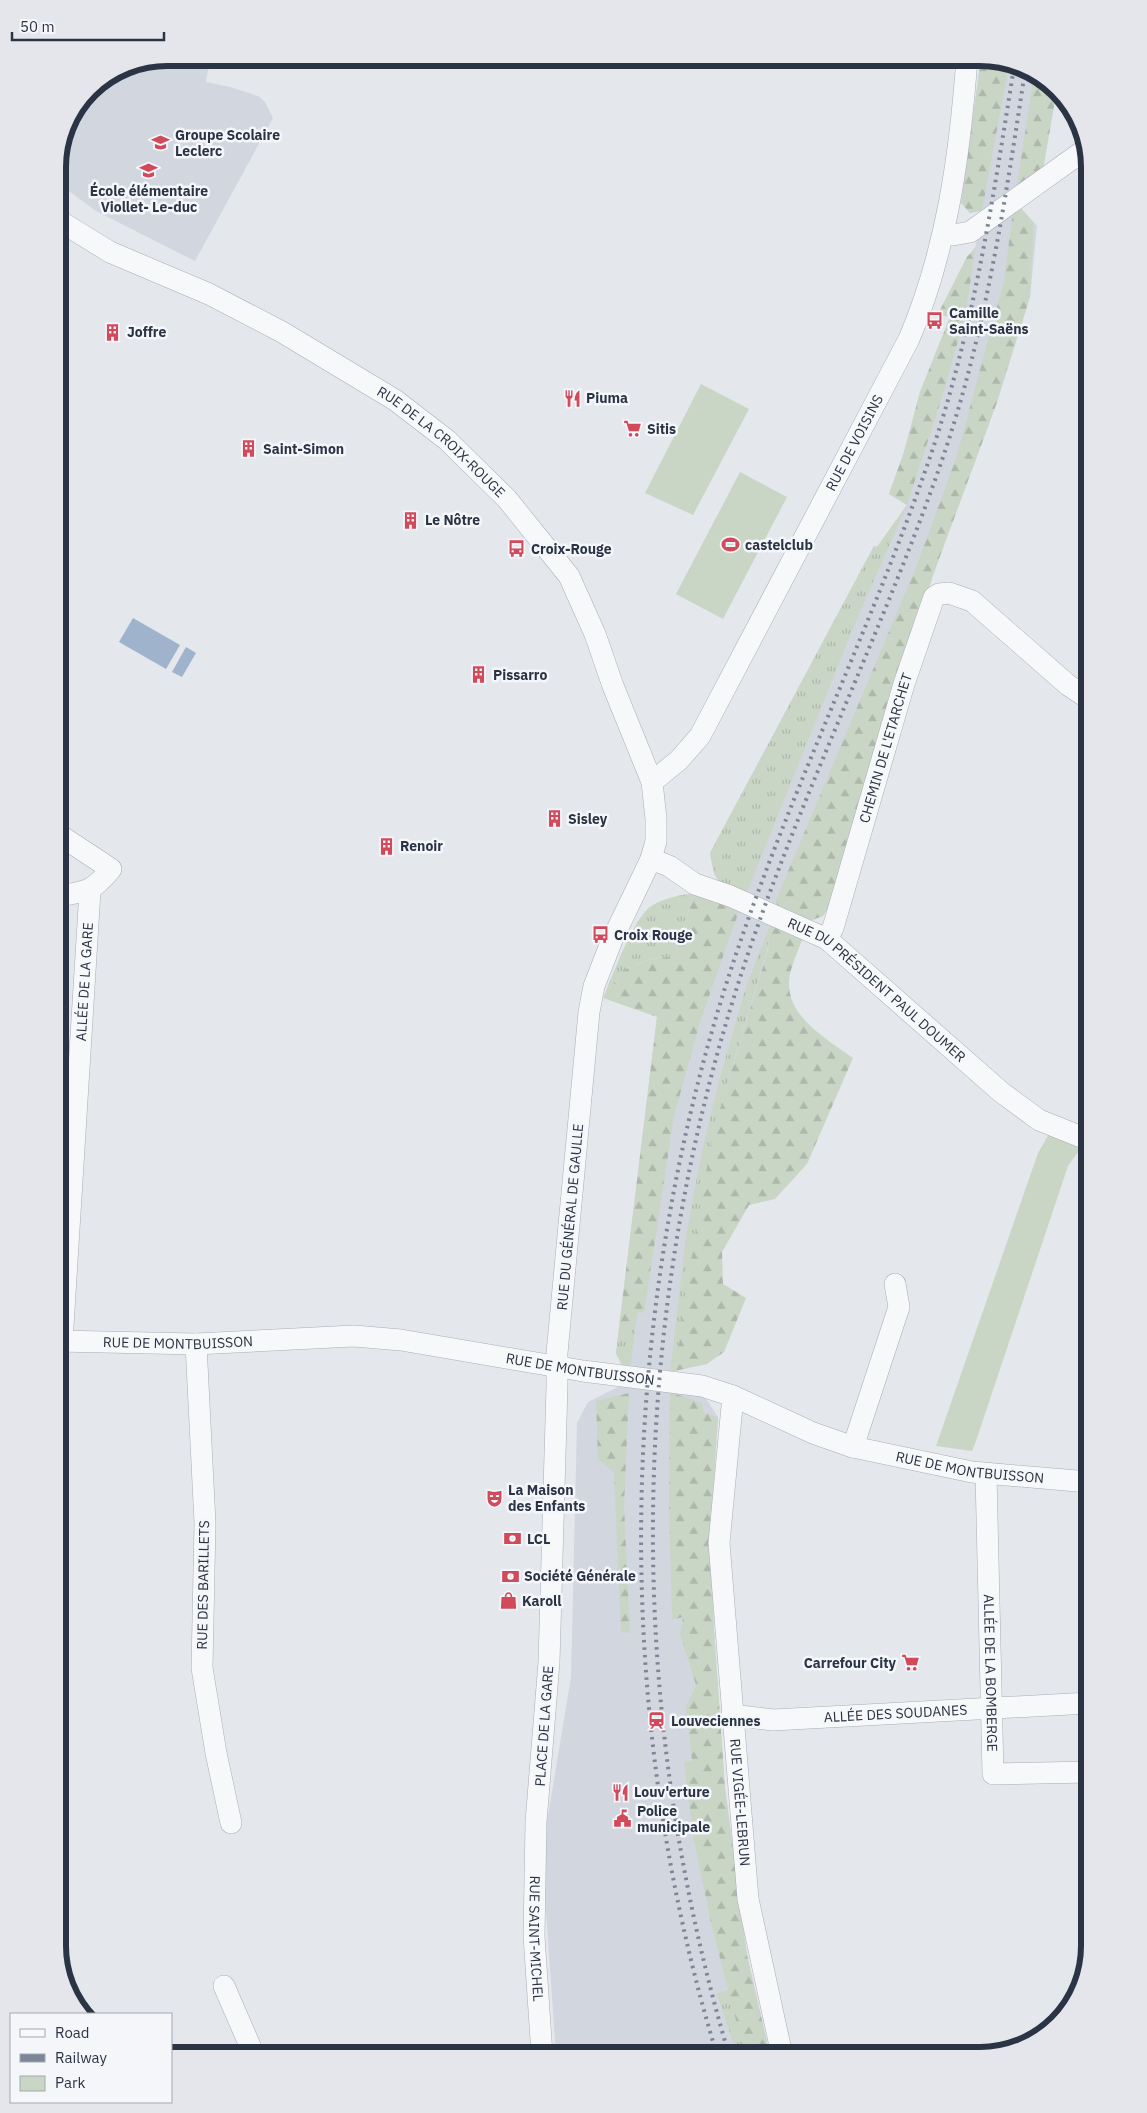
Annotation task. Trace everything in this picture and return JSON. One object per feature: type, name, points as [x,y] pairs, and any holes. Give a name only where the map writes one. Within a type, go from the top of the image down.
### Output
[{"type":"street","name":"RUE DE VOISINS","points":[[652,782],[679,760],[700,736],[909,339],[928,292],[944,234],[963,112],[966,66]]},
{"type":"street","points":[[944,234],[953,235],[970,232],[1080,153]]},
{"type":"street","name":"RUE DE LA CROIX-ROUGE","points":[[66,225],[110,252],[209,294],[282,332],[396,400],[447,440],[508,499],[569,576],[595,634],[613,686],[652,782],[656,819]]},
{"type":"street","name":"CHEMIN DE L'ETARCHET","points":[[827,939],[833,928],[904,684],[934,597],[939,594],[949,593],[972,601],[1068,685],[1081,693]]},
{"type":"street","name":"RUE DU GÉNÉRAL DE GAULLE","points":[[549,1629],[557,1353],[589,1012],[593,992],[612,940],[651,859],[656,840],[656,819]]},
{"type":"street","points":[[66,839],[111,869],[98,885],[90,891],[66,895]]},
{"type":"street","name":"RUE DU PRÉSIDENT PAUL DOUMER","points":[[651,859],[669,866],[696,884],[730,896],[827,939],[1001,1092],[1039,1120],[1081,1136]]},
{"type":"street","name":"ALLÉE DE LA GARE","points":[[66,1252],[90,891]]},
{"type":"street","points":[[853,1448],[899,1307],[895,1284]]},
{"type":"street","name":"RUE DE MONTBUISSON","points":[[66,1342],[196,1344],[354,1336],[401,1340],[557,1365],[583,1371],[702,1386],[733,1396],[813,1433],[853,1448],[986,1474],[1081,1481]]},
{"type":"street","name":"RUE DES BARILLETS","points":[[196,1344],[205,1523],[202,1668],[216,1753],[231,1823]]},
{"type":"street","name":"RUE VIGÉE-LEBRUN","points":[[733,1396],[719,1543],[748,1900],[780,2047]]},
{"type":"street","name":"ALLÉE DE LA BOMBERGE","points":[[986,1474],[993,1774],[1081,1772]]},
{"type":"street","name":"PLACE DE LA GARE","points":[[536,1822],[545,1727],[549,1629]]},
{"type":"street","name":"ALLÉE DES SOUDANES","points":[[732,1715],[773,1720],[1081,1703]]},
{"type":"street","name":"RUE SAINT-MICHEL","points":[[536,1822],[534,1936],[541,2047]]},
{"type":"street","points":[[224,1986],[251,2047]]},
{"type":"shaded area","name":"Groupe Scolaire Leclerc","points":[[209,66],[206,82],[258,96],[265,102],[273,118],[195,261],[96,211],[66,189],[66,161],[70,141],[80,117],[87,106],[106,87],[123,77],[148,68]]},
{"type":"shaded area","points":[[980,66],[999,68],[1036,83],[1054,100],[1019,206],[1037,226],[1030,297],[996,405],[933,575],[823,916],[812,920],[778,909],[770,925],[768,950],[677,1361],[670,1372],[705,1397],[718,1417],[710,1538],[714,1630],[725,1788],[747,1955],[768,2047],[555,2047],[542,1852],[571,1677],[577,1423],[588,1402],[620,1386],[622,1365],[616,1353],[657,1017],[739,911],[714,874],[710,853],[874,546],[877,547],[907,505],[889,494],[904,452],[920,392],[950,317],[938,314],[967,257],[975,248],[982,211],[970,213],[961,203]]},
{"type":"green space","points":[[980,66],[1008,71],[982,210],[970,213],[961,203]]},
{"type":"green space","points":[[1033,81],[1055,100],[1043,170],[1017,185]]},
{"type":"green space","points":[[1019,206],[1034,223],[1030,297],[996,405],[933,575],[835,899],[823,916],[812,920],[778,909],[776,900],[917,565],[957,455],[1004,281],[1013,210]]},
{"type":"green space","points":[[975,248],[971,281],[957,346],[907,505],[889,494],[904,452],[920,392],[950,317],[938,314],[967,257]]},
{"type":"green space","points":[[701,384],[749,409],[693,515],[645,493]]},
{"type":"green space","name":"castelclub","points":[[740,472],[787,497],[723,619],[676,594]]},
{"type":"green space","points":[[907,505],[856,621],[745,897],[719,882],[714,871],[710,853],[874,546],[877,547]]},
{"type":"green space","points":[[694,893],[675,956],[651,959],[623,970],[603,998],[631,933],[646,911],[662,900]]},
{"type":"green space","points":[[694,893],[739,911],[700,1022],[674,1116],[644,1313],[638,1312],[635,1329],[619,1327],[657,1017],[603,998],[623,970],[651,959],[675,956]]},
{"type":"green space","points":[[770,925],[768,946],[713,1132],[677,1361],[670,1372],[686,1236],[701,1156],[720,1077],[746,987]]},
{"type":"green space","points":[[770,925],[803,938],[792,966],[789,985],[792,999],[798,1011],[817,1032],[853,1058],[807,1164],[775,1199],[749,1205],[722,1252],[723,1284],[746,1298],[724,1352],[707,1364],[670,1372],[677,1361],[685,1296],[713,1132],[768,950]]},
{"type":"green space","points":[[1049,1134],[1081,1148],[1068,1166],[976,1441],[972,1451],[936,1446],[1038,1153]]},
{"type":"green space","points":[[619,1327],[635,1329],[631,1364],[622,1365],[616,1354]]},
{"type":"green space","points":[[670,1392],[702,1403],[704,1413],[718,1417],[710,1538],[714,1630],[725,1788],[747,1955],[768,2047],[743,2047],[711,1923],[694,1840],[684,1762],[692,1761],[686,1707],[696,1685],[680,1634],[683,1617],[672,1620],[669,1504]]},
{"type":"green space","points":[[629,1393],[624,1505],[630,1633],[621,1632],[614,1473],[598,1459],[596,1401]]},
{"type":"green space","points":[[729,1990],[743,2047],[734,2047],[717,1994]]},
{"type":"water","points":[[133,618],[180,645],[166,669],[119,642]]},
{"type":"water","points":[[186,647],[196,653],[182,677],[172,672]]},
{"type":"railway","points":[[715,2047],[684,1931],[661,1804],[646,1676],[641,1547],[645,1418],[658,1290],[679,1163],[710,1038],[733,964],[758,891],[786,819],[903,532],[944,412],[970,315],[1013,72]]},
{"type":"railway","points":[[727,2047],[695,1923],[671,1788],[657,1653],[653,1517],[659,1381],[676,1246],[702,1113],[739,981],[786,850],[917,528],[956,415],[970,367],[992,269],[1024,77]]},
{"type":"place","name":"Groupe Scolaire Leclerc","points":[[161,143]]},
{"type":"place","name":"École élémentaire Viollet- Le-duc","points":[[149,171]]},
{"type":"place","name":"Camille Saint-Saëns","points":[[935,321]]},
{"type":"place","name":"Joffre","points":[[113,332]]},
{"type":"place","name":"Piuma","points":[[572,398]]},
{"type":"place","name":"Sitis","points":[[633,429]]},
{"type":"place","name":"Saint-Simon","points":[[249,449]]},
{"type":"place","name":"Le Nôtre","points":[[411,520]]},
{"type":"place","name":"castelclub","points":[[731,545]]},
{"type":"place","name":"Croix-Rouge","points":[[517,549]]},
{"type":"place","name":"Pissarro","points":[[479,675]]},
{"type":"place","name":"Sisley","points":[[554,819]]},
{"type":"place","name":"Renoir","points":[[386,846]]},
{"type":"place","name":"Croix Rouge","points":[[600,935]]},
{"type":"place","name":"La Maison des Enfants","points":[[494,1498]]},
{"type":"place","name":"LCL","points":[[513,1539]]},
{"type":"place","name":"Société Générale","points":[[510,1576]]},
{"type":"place","name":"Karoll","points":[[508,1601]]},
{"type":"place","name":"Carrefour City","points":[[910,1663]]},
{"type":"place","name":"Louveciennes","points":[[657,1721]]},
{"type":"place","name":"Louv'erture","points":[[620,1792]]},
{"type":"place","name":"Police municipale","points":[[623,1819]]}]
